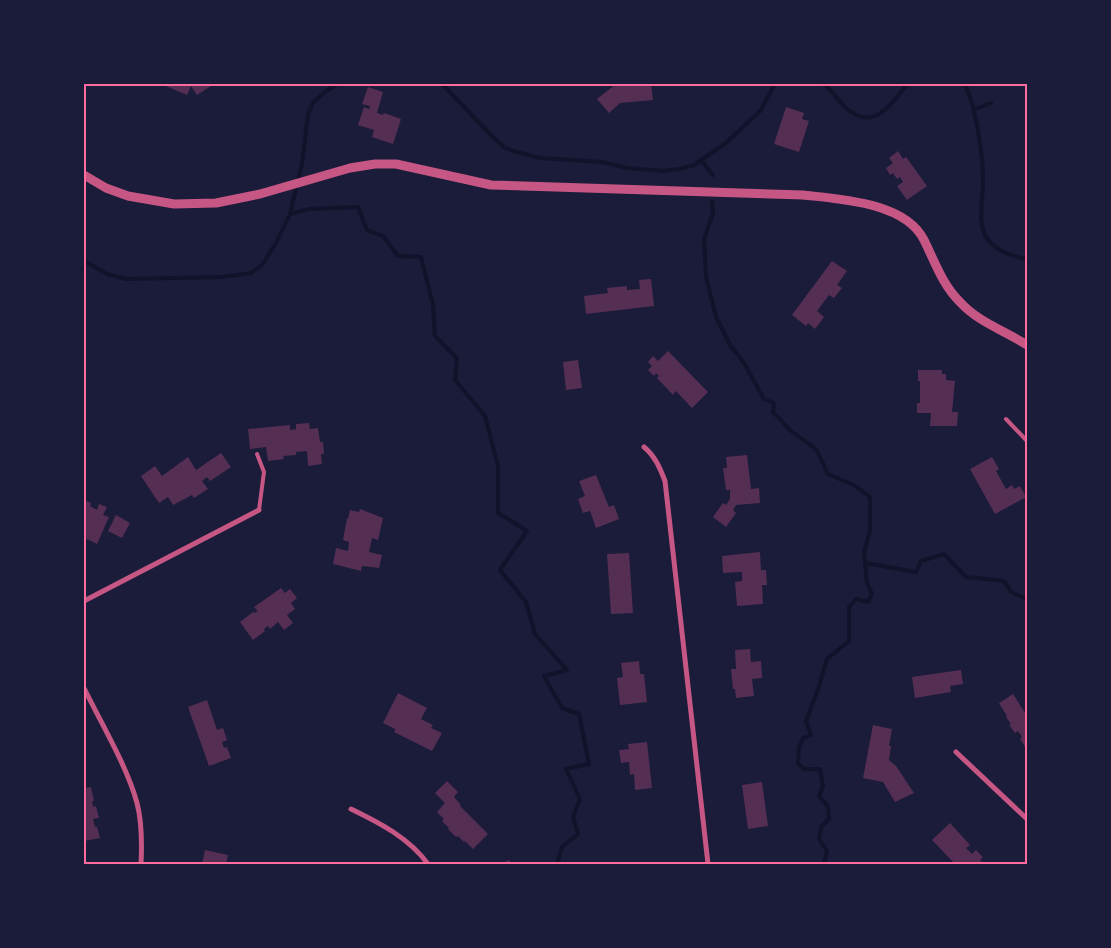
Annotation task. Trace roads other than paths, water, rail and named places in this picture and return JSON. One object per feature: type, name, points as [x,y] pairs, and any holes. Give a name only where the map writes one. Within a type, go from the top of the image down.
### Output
[{"type":"street","points":[[84,175],[106,188],[128,196],[174,204],[216,203],[260,194],[350,168],[375,164],[396,164],[492,185],[802,195],[849,200],[870,204],[890,212],[916,228],[923,238],[937,271],[947,288],[961,304],[976,316],[1027,345]]},
{"type":"street","points":[[644,447],[660,466],[665,481],[708,864]]},
{"type":"street","points":[[84,601],[259,510]]},
{"type":"street","points":[[84,688],[131,785],[140,824],[141,864]]},
{"type":"street","points":[[956,752],[1027,819]]},
{"type":"street","points":[[351,809],[392,831],[414,848],[428,864]]},
{"type":"lane","points":[[1006,419],[1027,441]]},
{"type":"lane","points":[[258,454],[264,472],[259,510]]},
{"type":"waterway","points":[[84,261],[107,274],[126,279],[222,277],[251,273],[263,264],[290,214],[302,164],[308,114],[313,103],[337,84]]},
{"type":"waterway","points":[[442,84],[494,138],[504,147],[513,151],[540,158],[602,162],[627,168],[664,171],[694,165],[726,143],[761,110],[775,84]]},
{"type":"waterway","points":[[824,84],[845,107],[855,115],[865,117],[873,117],[881,113],[908,84]]},
{"type":"waterway","points":[[964,84],[972,102],[982,157],[981,221],[985,235],[992,244],[1003,252],[1027,259]]},
{"type":"waterway","points":[[973,110],[991,103]]},
{"type":"waterway","points":[[701,160],[713,175]]},
{"type":"waterway","points":[[712,202],[713,213],[704,239],[706,277],[716,317],[730,345],[744,363],[764,399],[774,403],[773,412],[790,430],[816,449],[828,474],[854,485],[870,497],[870,531],[864,552],[867,583],[872,594],[868,602],[856,599],[849,607],[849,641],[827,659],[806,721],[811,735],[803,738],[799,748],[798,763],[804,769],[820,769],[823,786],[819,796],[828,807],[829,819],[821,827],[819,839],[827,851],[824,864]]},
{"type":"waterway","points":[[290,214],[309,209],[358,207],[367,230],[383,236],[398,256],[421,257],[433,305],[435,336],[457,358],[455,380],[485,416],[498,466],[498,513],[527,531],[500,570],[526,602],[535,634],[567,670],[544,676],[562,708],[579,714],[589,764],[566,769],[580,799],[573,817],[578,834],[562,847],[557,864]]},
{"type":"waterway","points":[[865,563],[916,572],[921,561],[944,554],[966,577],[1004,581],[1011,592],[1027,599]]}]
